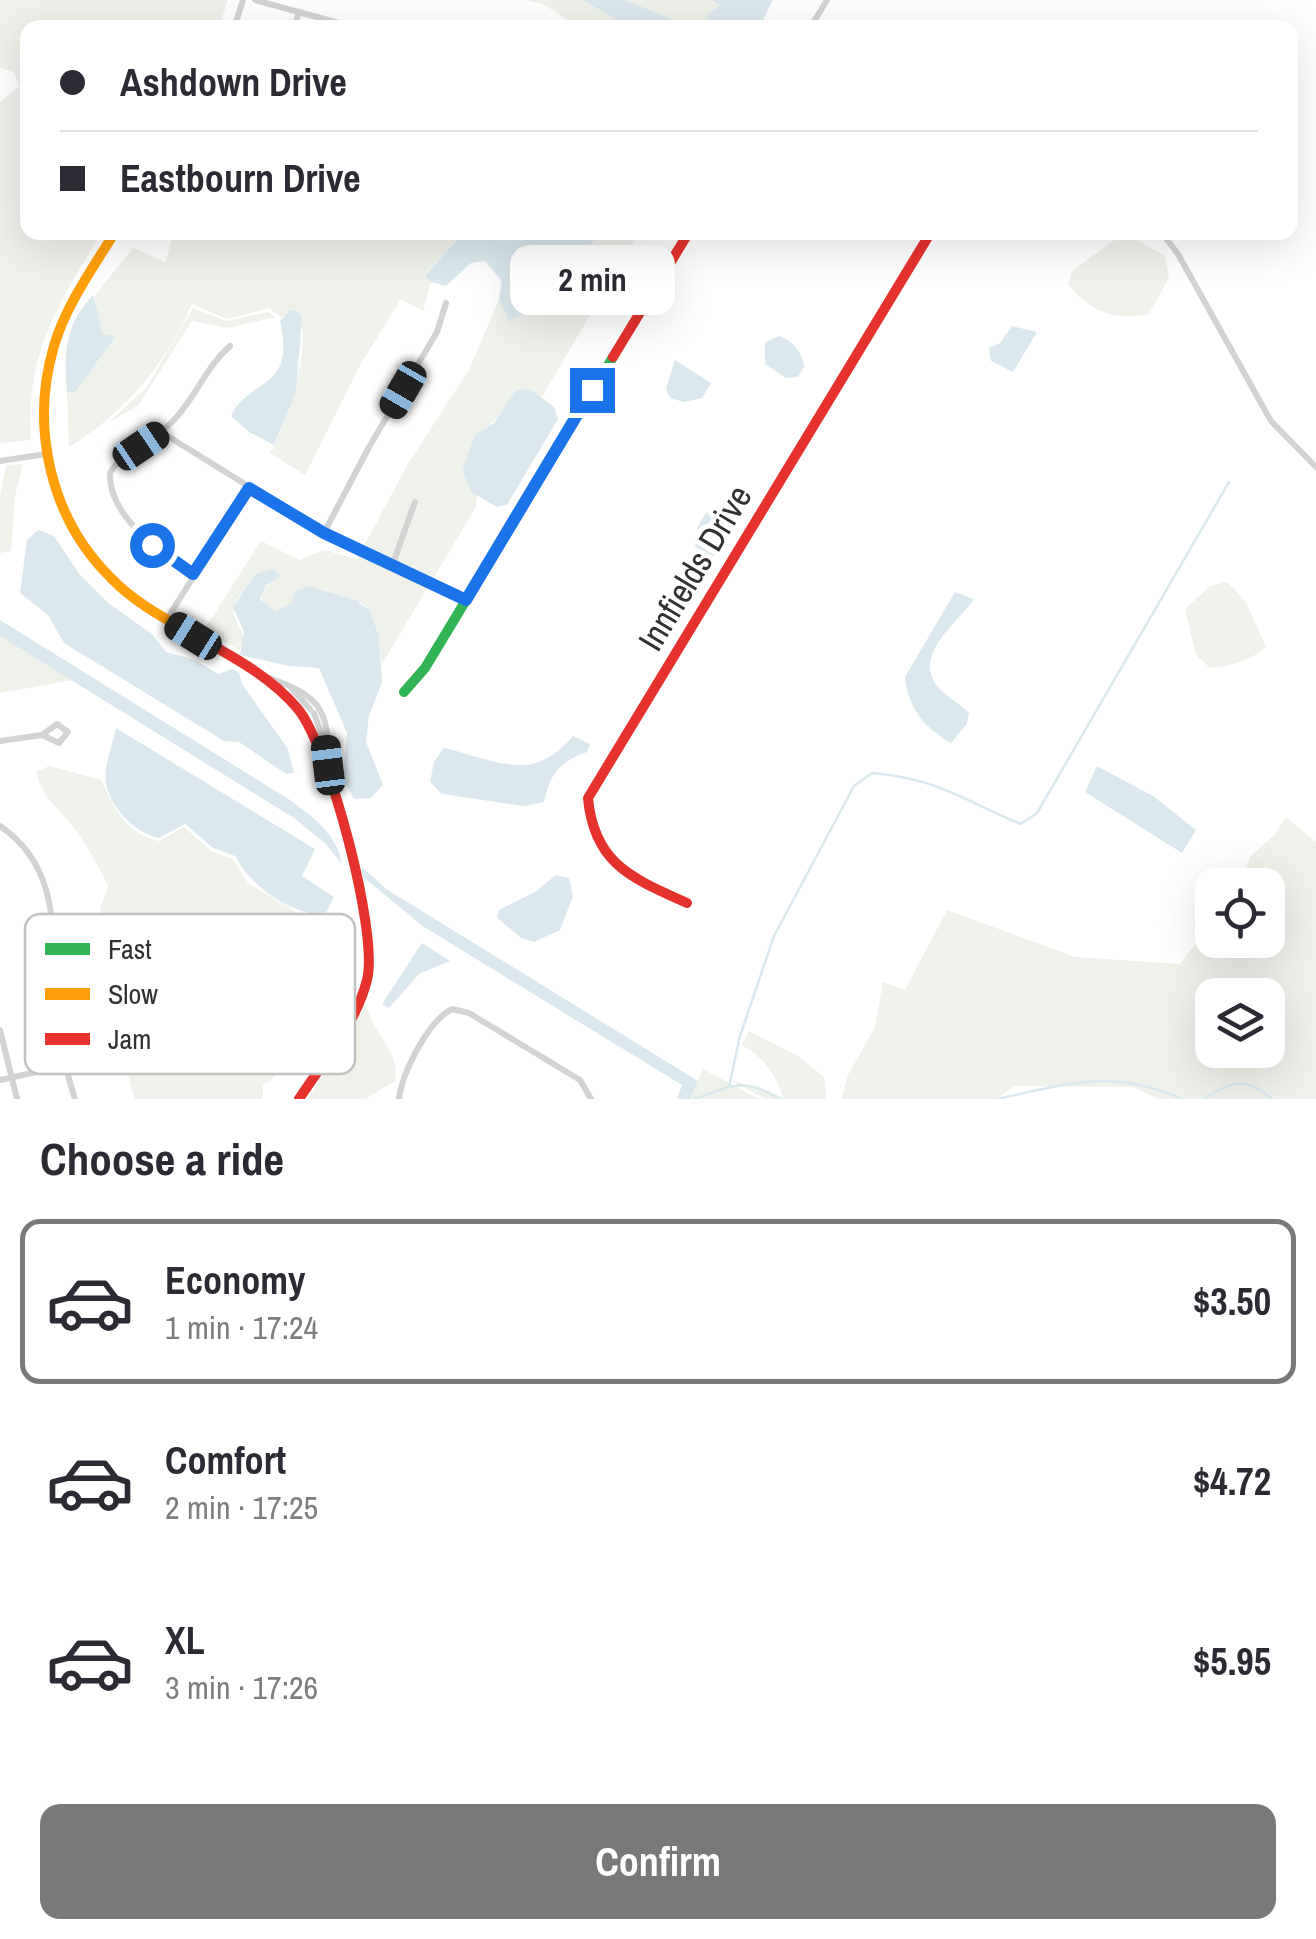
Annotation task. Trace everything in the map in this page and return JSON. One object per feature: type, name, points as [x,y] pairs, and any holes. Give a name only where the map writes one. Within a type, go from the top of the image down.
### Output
[{"type":"street","points":[[255,0],[326,20]]},
{"type":"street","points":[[296,20],[299,12]]},
{"type":"street","points":[[110,240],[54,345],[44,390],[46,454],[62,508],[88,553],[124,590],[256,674],[297,707],[319,738],[367,929],[370,966],[355,1008]]},
{"type":"street","points":[[404,692],[426,668],[684,240]]},
{"type":"street","name":"Innfields Drive","points":[[687,903],[624,872],[603,856],[593,834],[588,798],[926,240]]},
{"type":"street","points":[[1167,240],[1271,421],[1316,468]]},
{"type":"street","points":[[324,533],[437,332],[446,303]]},
{"type":"street","points":[[193,574],[161,552],[137,528],[110,482],[110,472],[120,459],[174,420],[212,362],[230,346]]},
{"type":"street","points":[[161,432],[324,533],[466,600]]},
{"type":"street","points":[[0,461],[46,454]]},
{"type":"street","points":[[166,619],[249,488]]},
{"type":"street","points":[[392,566],[415,502]]},
{"type":"street","points":[[256,674],[312,699],[325,718],[328,765]]},
{"type":"street","points":[[287,685],[312,711],[324,737],[328,765]]},
{"type":"street","points":[[0,741],[42,735]]},
{"type":"street","points":[[0,826],[35,865],[54,914]]},
{"type":"street","points":[[398,1099],[408,1067],[436,1022],[446,1011],[462,1009],[580,1080],[591,1099]]},
{"type":"street","points":[[0,1030],[17,1099]]},
{"type":"street","points":[[0,1080],[25,1074]]},
{"type":"street","points":[[67,1074],[75,1099]]},
{"type":"street","points":[[299,1099],[314,1074]]},
{"type":"shaded area","points":[[0,0],[228,0],[221,20],[20,20],[20,86],[13,72],[0,68]]},
{"type":"shaded area","points":[[523,0],[712,0],[721,4],[707,17],[710,20],[568,20],[543,4]]},
{"type":"shaded area","points":[[583,0],[625,0],[671,20],[618,20]]},
{"type":"shaded area","points":[[712,0],[773,0],[763,20],[709,20],[706,17],[720,5]]},
{"type":"shaded area","points":[[20,86],[20,240],[97,240],[59,307],[39,355],[31,440],[0,443],[0,102]]},
{"type":"shaded area","points":[[172,240],[457,240],[425,275],[431,282],[423,311],[401,299],[360,365],[305,475],[270,453],[291,402],[301,358],[301,321],[294,310],[281,317],[269,308],[227,319],[192,304],[170,347],[142,385],[108,419],[69,447],[67,393],[75,392],[116,338],[103,334],[96,315],[95,295],[133,248],[165,262]]},
{"type":"shaded area","points":[[457,240],[596,240],[546,294],[509,321],[499,299],[502,281],[485,261],[471,263],[446,286],[425,276]]},
{"type":"shaded area","points":[[596,240],[634,240],[542,397],[530,389],[473,444],[462,469],[477,497],[476,507],[382,664],[379,635],[362,603],[308,586],[295,591],[292,602],[279,613],[264,604],[261,595],[276,570],[255,574],[235,602],[233,613],[244,638],[239,650],[204,630],[261,541],[299,560],[324,550],[357,559],[409,462],[469,370],[499,299],[509,321],[546,295]]},
{"type":"shaded area","points":[[1114,240],[1136,240],[1165,256],[1169,278],[1149,314],[1125,316],[1104,312],[1085,301],[1068,284],[1072,271]]},
{"type":"shaded area","points":[[93,295],[103,334],[116,337],[75,392],[67,393],[71,329]]},
{"type":"shaded area","points":[[193,308],[226,321],[268,312],[276,317],[228,328],[192,321],[138,406],[109,422],[147,387]]},
{"type":"shaded area","points":[[290,310],[298,311],[302,318],[296,392],[274,445],[249,432],[231,416],[239,403],[277,372],[283,344],[280,321]]},
{"type":"shaded area","points":[[1012,326],[1037,332],[1013,372],[991,361],[989,348],[1000,343]]},
{"type":"shaded area","points":[[779,336],[793,344],[802,357],[804,367],[798,377],[786,378],[765,364],[765,343]]},
{"type":"shaded area","points":[[675,360],[711,383],[702,398],[684,402],[670,398],[666,389]]},
{"type":"shaded area","points":[[530,389],[554,407],[558,419],[507,505],[497,507],[471,492],[462,469],[475,435],[494,423],[516,390]]},
{"type":"shaded area","points":[[23,464],[15,496],[11,551],[0,553],[0,497],[6,465]]},
{"type":"shaded area","points":[[719,506],[734,514],[734,526],[713,557],[704,557],[695,545],[696,533],[704,516]]},
{"type":"shaded area","points":[[38,530],[54,536],[80,575],[108,603],[152,634],[166,652],[195,660],[218,674],[232,669],[239,673],[242,684],[288,749],[294,773],[286,774],[239,742],[224,741],[64,643],[48,615],[20,593],[27,540]]},
{"type":"shaded area","points":[[274,569],[281,576],[266,585],[260,599],[276,612],[292,602],[295,591],[308,586],[355,600],[369,610],[379,635],[382,682],[369,716],[366,742],[383,785],[371,798],[354,799],[343,779],[347,733],[319,668],[240,655],[244,632],[233,607],[255,574]]},
{"type":"shaded area","points":[[1227,582],[1246,602],[1266,647],[1240,662],[1210,668],[1196,655],[1185,609],[1210,586]]},
{"type":"shaded area","points":[[955,592],[974,599],[940,640],[930,663],[938,687],[969,713],[967,724],[951,743],[919,716],[905,677]]},
{"type":"shaded area","points":[[0,620],[290,800],[329,835],[342,864],[325,843],[294,818],[0,636]]},
{"type":"shaded area","points":[[0,636],[73,680],[0,693]]},
{"type":"shaded area","points":[[116,728],[315,849],[302,876],[334,897],[326,914],[299,910],[273,897],[251,878],[235,856],[213,848],[185,824],[159,838],[133,825],[108,792],[107,763]]},
{"type":"shaded area","points":[[573,736],[590,744],[587,752],[557,770],[544,802],[524,806],[442,794],[430,782],[434,762],[444,748],[497,762],[528,764],[558,751]]},
{"type":"shaded area","points":[[49,766],[102,780],[116,809],[139,833],[159,841],[184,827],[211,851],[233,859],[248,883],[299,914],[101,914],[108,886],[82,839],[42,789],[36,772]]},
{"type":"shaded area","points":[[1097,766],[1153,796],[1196,830],[1182,853],[1085,792]]},
{"type":"shaded area","points":[[1286,817],[1316,842],[1316,1099],[1158,1099],[1133,1087],[1015,1086],[996,1099],[841,1099],[848,1075],[875,1027],[883,982],[905,990],[947,910],[1075,957],[1180,964],[1195,944],[1195,958],[1285,958],[1285,868],[1246,868],[1250,857],[1275,834]]},
{"type":"shaded area","points":[[361,866],[386,889],[698,1081],[690,1099],[677,1099],[682,1085],[424,927],[363,877]]},
{"type":"shaded area","points":[[556,875],[569,878],[573,896],[560,930],[534,942],[521,938],[497,918],[499,910],[535,892]]},
{"type":"shaded area","points":[[422,943],[450,961],[419,974],[389,1008],[382,1004]]},
{"type":"shaded area","points":[[366,1004],[394,1061],[395,1081],[365,1099],[308,1099],[323,1074],[355,1074],[355,1022]]},
{"type":"shaded area","points":[[749,1031],[798,1056],[824,1077],[827,1099],[765,1099],[730,1080],[783,1097],[768,1067],[742,1045]]},
{"type":"shaded area","points":[[703,1069],[759,1099],[690,1099]]},
{"type":"shaded area","points":[[128,1074],[275,1074],[263,1084],[263,1099],[135,1099]]},
{"type":"waterway","points":[[729,1087],[740,1036],[774,936],[854,786],[872,773],[896,776],[933,785],[1021,824],[1037,813],[1229,482]]},
{"type":"waterway","points":[[997,1099],[1068,1084],[1112,1081],[1157,1089],[1182,1099]]},
{"type":"waterway","points":[[1204,1099],[1238,1084],[1254,1087],[1272,1099]]},
{"type":"waterway","points":[[694,1099],[737,1085],[756,1087],[780,1099]]},
{"type":"traffic: fast","points":[[404,692],[425,668],[613,357]]},
{"type":"traffic: slow","points":[[110,240],[73,301],[54,346],[44,408],[51,470],[73,528],[111,578],[142,604],[199,638]]},
{"type":"traffic: jam","points":[[613,357],[684,240]]},
{"type":"traffic: jam","points":[[687,903],[633,876],[607,854],[598,839],[588,798],[926,240]]},
{"type":"traffic: jam","points":[[199,638],[239,661],[288,698],[298,709],[324,761],[349,841],[366,923],[367,980],[355,1010]]},
{"type":"traffic: jam","points":[[299,1099],[316,1074]]},
{"type":"route","points":[[152,545],[193,574],[249,488],[324,533],[466,600],[592,390]]}]
